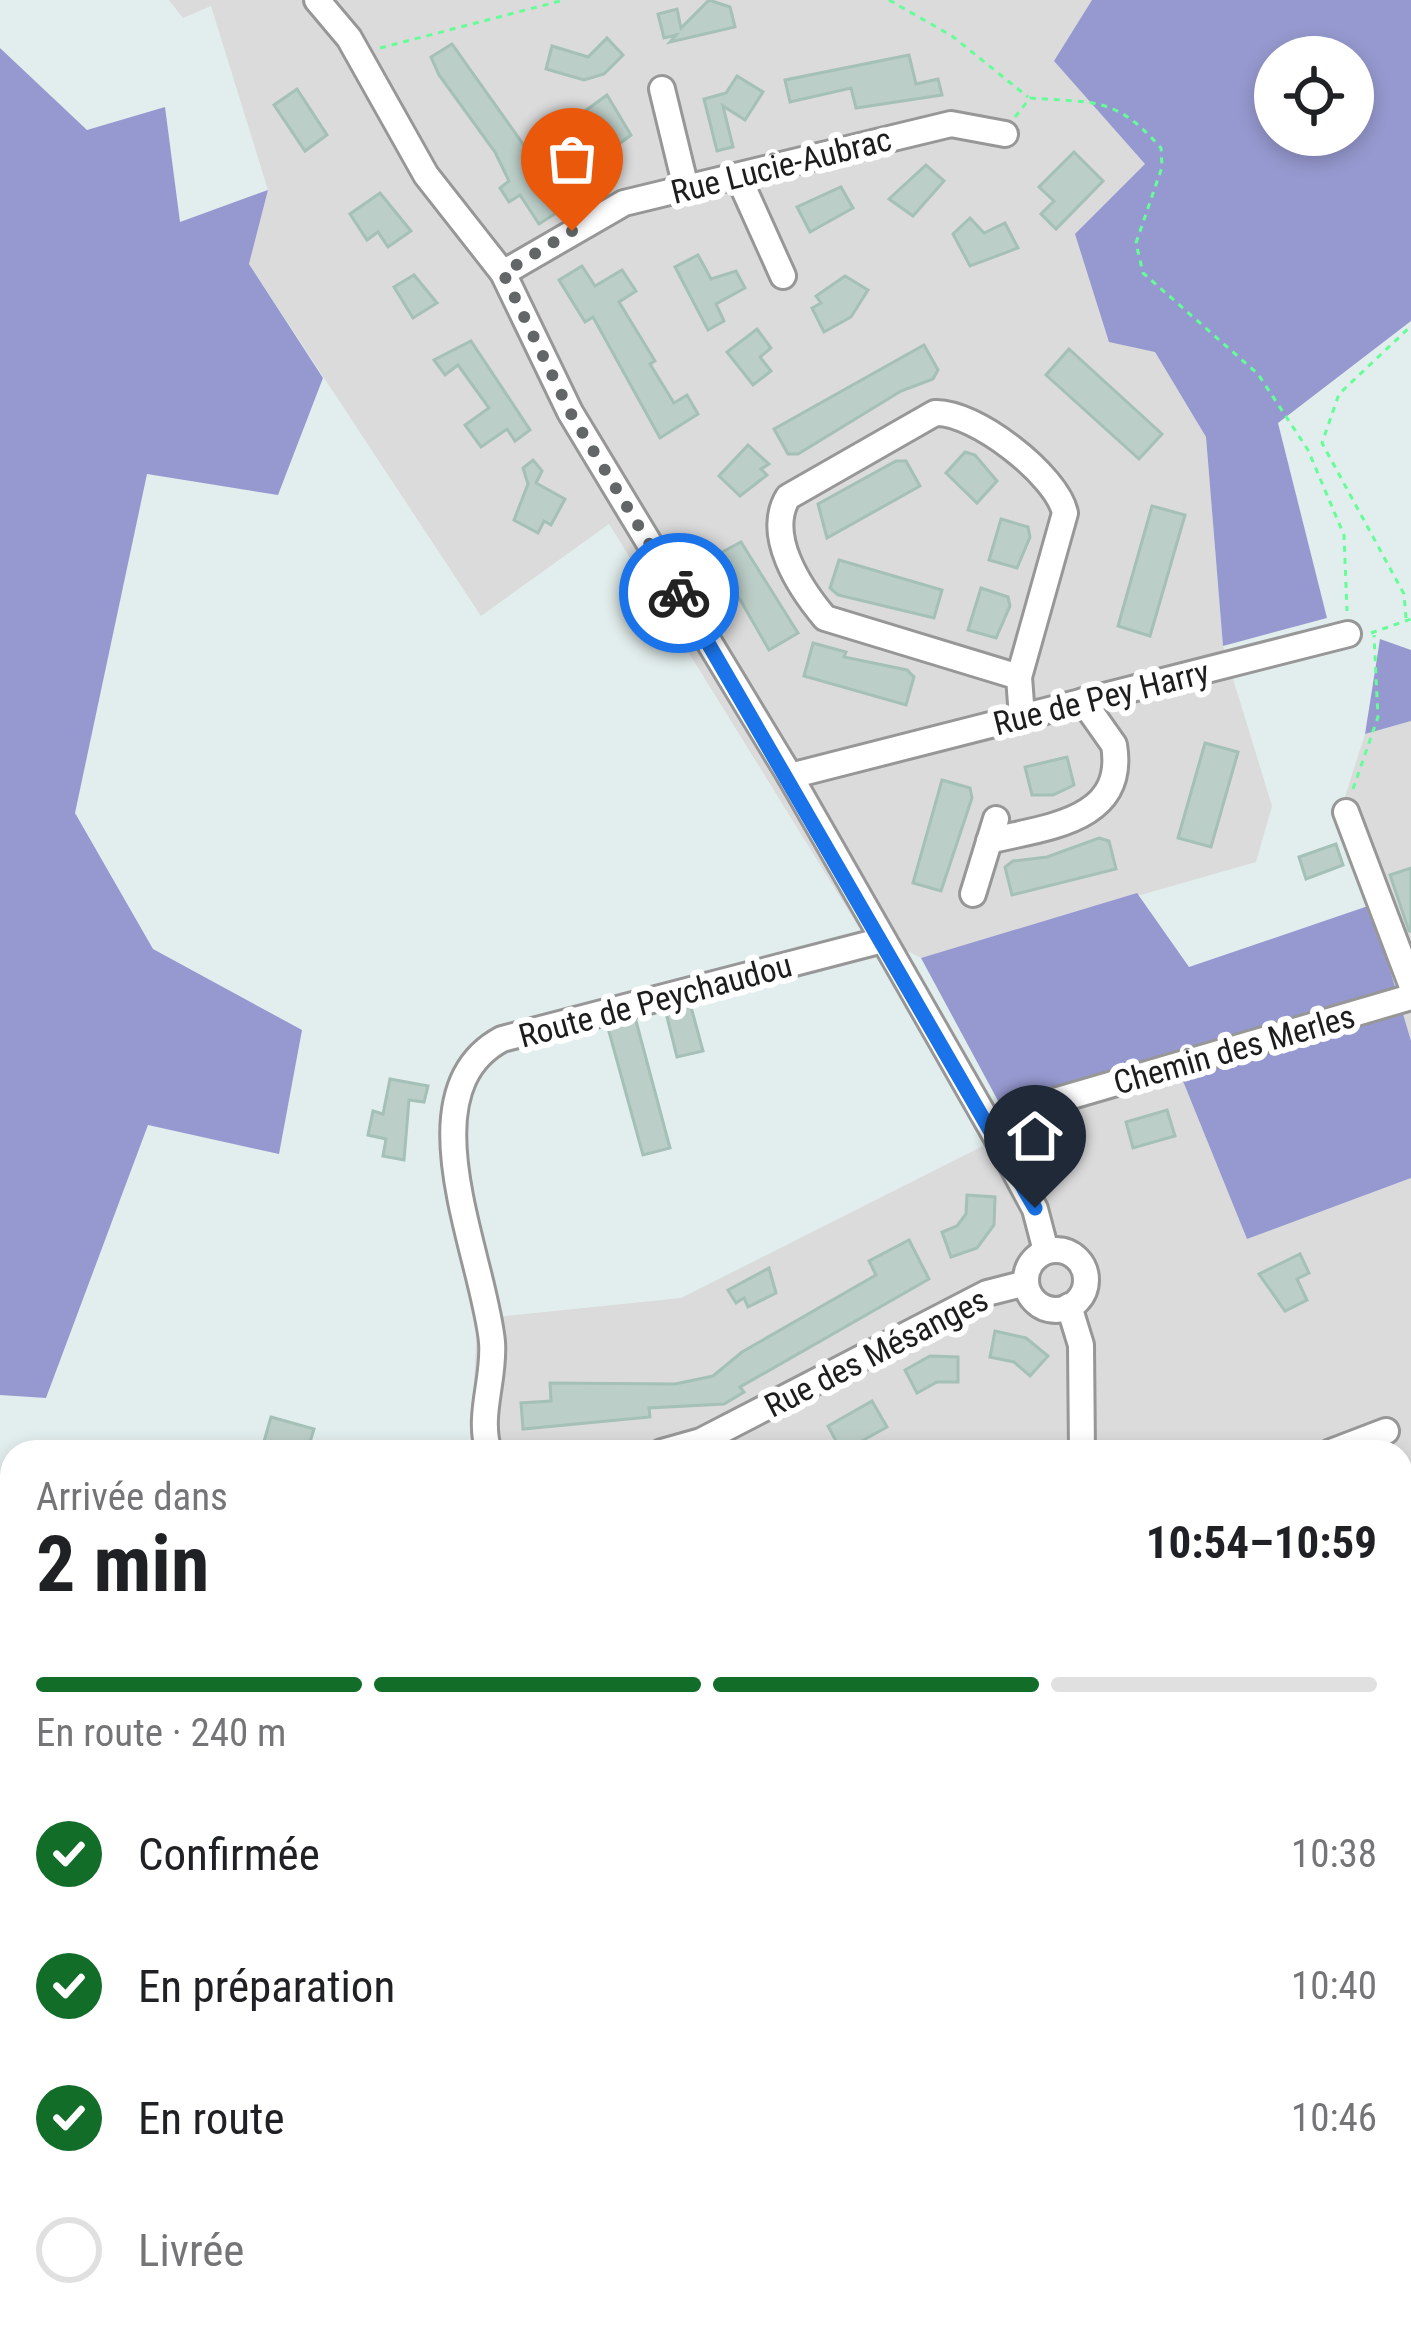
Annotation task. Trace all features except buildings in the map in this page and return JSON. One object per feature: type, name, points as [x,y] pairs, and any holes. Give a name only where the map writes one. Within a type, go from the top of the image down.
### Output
[{"type":"street","points":[[317,0],[359,54],[426,175],[503,273],[570,412],[790,776],[998,1140],[1035,1208],[1046,1251]]},
{"type":"street","points":[[662,88],[686,188]]},
{"type":"street","name":"Rue Lucie-Aubrac","points":[[503,273],[602,213],[686,188],[951,124],[1005,134]]},
{"type":"street","points":[[738,176],[783,277]]},
{"type":"street","points":[[1019,676],[825,618],[780,540],[779,519],[788,497],[935,413],[962,415],[987,428],[1054,491],[1065,513],[1019,676],[1016,694],[1022,717]]},
{"type":"street","name":"Rue de Pey Harry","points":[[790,776],[1361,633]]},
{"type":"street","points":[[973,894],[993,830],[1082,817],[1103,800],[1114,745],[1083,701]]},
{"type":"street","points":[[1346,812],[1411,984]]},
{"type":"street","name":"Route de Peychaudou","points":[[488,1440],[484,1421],[492,1344],[459,1190],[454,1125],[461,1075],[481,1050],[502,1040],[884,940]]},
{"type":"street","name":"Chemin des Merles","points":[[998,1140],[1051,1102],[1411,998]]},
{"type":"street","points":[[1046,1251],[1066,1252],[1081,1264],[1086,1283],[1070,1306],[1045,1308],[1032,1298],[1026,1283],[1033,1260],[1046,1251]]},
{"type":"street","name":"Rue des Mésanges","points":[[703,1440],[988,1293],[1026,1283]]},
{"type":"street","points":[[1070,1306],[1082,1345],[1082,1440]]},
{"type":"street","points":[[1362,1440],[1386,1431]]},
{"type":"path","points":[[359,54],[564,0]]},
{"type":"path","points":[[889,0],[952,36],[1030,98],[1118,107],[1161,148],[1162,167],[1136,243],[1144,273],[1258,374],[1308,450],[1344,535],[1378,717],[1346,812]]},
{"type":"path","points":[[1005,134],[1030,98]]},
{"type":"path","points":[[1361,633],[1408,619],[1404,594],[1322,443],[1339,394],[1411,326]]},
{"type":"shaded area","points":[[169,0],[1092,0],[1055,62],[1145,164],[1155,352],[1206,437],[1223,646],[1272,806],[1256,862],[921,958],[858,926],[609,524],[481,616],[249,264],[268,190],[211,6],[183,18]]},
{"type":"shaded area","points":[[1092,0],[1411,0],[1411,321],[1278,423],[1327,618],[1223,646],[1206,437],[1155,352],[1109,342],[1075,234],[1145,164],[1054,61]]},
{"type":"shaded area","points":[[0,48],[87,130],[165,107],[180,222],[268,190],[249,264],[323,378],[278,495],[147,474],[75,813],[153,949],[302,1030],[279,1154],[148,1125],[46,1398],[0,1395]]},
{"type":"shaded area","points":[[1380,639],[1411,650],[1411,721],[1365,734]]},
{"type":"shaded area","points":[[1411,721],[1411,1041],[1371,905],[1337,822],[1365,734]]},
{"type":"shaded area","points":[[1137,893],[1189,967],[1371,905],[1411,1041],[1411,1178],[1247,1239],[1172,1054],[1010,1123],[921,958]]},
{"type":"shaded area","points":[[1172,1054],[1247,1239],[1411,1178],[1411,1440],[472,1440],[477,1319],[681,1298],[981,1147],[1051,1091]]},
{"type":"way so far","points":[[572,231],[503,273],[570,412],[679,593]]},
{"type":"route","points":[[679,593],[790,776],[1035,1208]]}]
